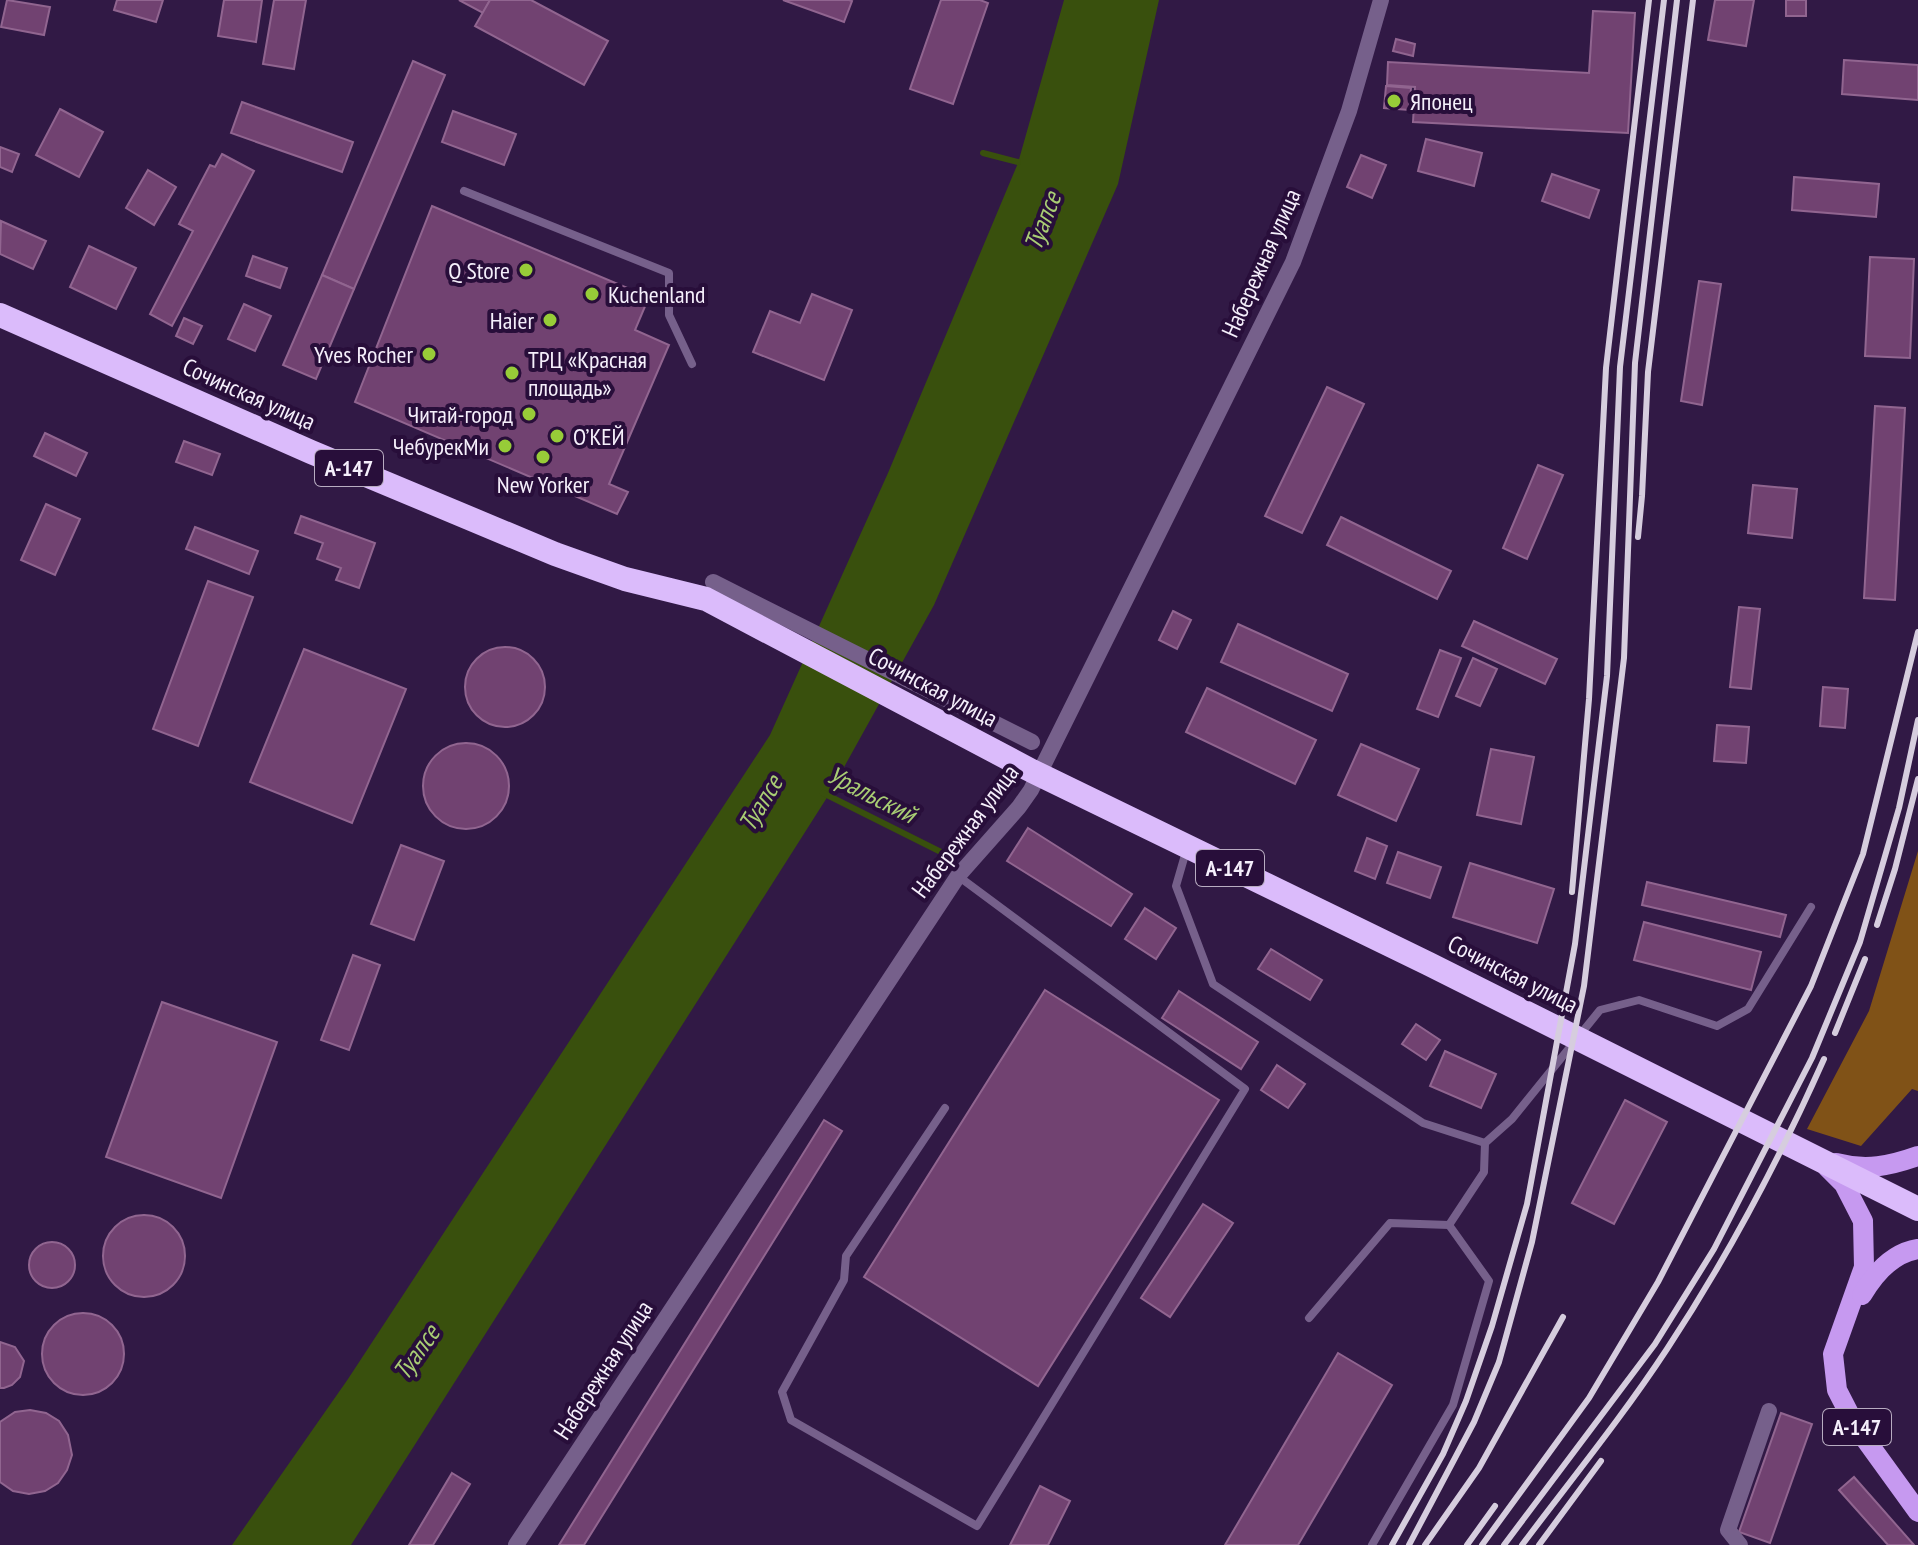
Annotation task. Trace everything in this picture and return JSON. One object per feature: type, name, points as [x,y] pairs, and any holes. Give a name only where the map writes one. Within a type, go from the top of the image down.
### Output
[{"type":"highway","name":"Сочинская улица","points":[[0,315],[311,452],[555,554],[625,579],[709,590],[1035,773],[1819,1158]]},
{"type":"highway","name":"А-147","points":[[1819,1158],[1918,1209]]},
{"type":"main road","name":"А-147","points":[[1819,1158],[1872,1168],[1918,1156]]},
{"type":"main road","name":"А-147","points":[[1819,1158],[1844,1184],[1863,1221],[1864,1267],[1833,1354],[1837,1390],[1855,1425],[1918,1512]]},
{"type":"main road","name":"А-147","points":[[1841,1329],[1875,1273],[1905,1251],[1918,1249]]},
{"type":"street","name":"Набережная улица","points":[[516,1545],[958,876],[1019,807],[1293,262],[1349,111],[1381,0]]},
{"type":"street","points":[[709,590],[1032,742]]},
{"type":"street","points":[[1740,1545],[1728,1530],[1769,1411]]},
{"type":"lane","points":[[464,191],[669,273],[669,315],[692,364]]},
{"type":"lane","points":[[1187,848],[1176,886],[1213,984],[1423,1123],[1485,1143]]},
{"type":"lane","points":[[945,1108],[846,1256],[844,1280],[782,1392],[791,1420],[977,1526],[1245,1089],[958,876]]},
{"type":"lane","points":[[1449,1225],[1484,1172],[1485,1143],[1512,1119],[1600,1010],[1639,1000],[1717,1026],[1748,1009],[1811,907]]},
{"type":"lane","points":[[1309,1318],[1390,1223],[1449,1225]]},
{"type":"lane","points":[[1372,1545],[1453,1405],[1489,1281],[1449,1225]]},
{"type":"shaded area","points":[[1918,851],[1918,1091],[1912,1089],[1861,1146],[1807,1129],[1869,1011]]},
{"type":"water","name":"Туапсе","points":[[1064,0],[1159,0],[1118,184],[934,605],[828,796],[351,1545],[232,1545],[348,1379],[770,735],[888,473],[1018,163]]},
{"type":"building","points":[[7,0],[50,7],[44,35],[1,27]]},
{"type":"building","points":[[117,0],[163,0],[156,22],[114,10]]},
{"type":"building","points":[[224,0],[262,0],[256,42],[218,36]]},
{"type":"building","points":[[274,0],[306,0],[294,69],[263,64]]},
{"type":"building","points":[[459,0],[490,0],[483,13]]},
{"type":"building","points":[[490,0],[531,0],[608,41],[584,85],[475,26]]},
{"type":"building","points":[[783,0],[849,0],[852,1],[844,22]]},
{"type":"building","points":[[941,0],[980,0],[988,3],[953,104],[910,89]]},
{"type":"building","points":[[1715,0],[1754,0],[1746,46],[1708,40]]},
{"type":"building","points":[[1786,0],[1806,0],[1806,16],[1786,16]]},
{"type":"building","points":[[1593,11],[1635,13],[1628,133],[1413,122],[1415,87],[1387,85],[1388,62],[1589,73]]},
{"type":"building","points":[[1396,39],[1415,44],[1413,56],[1393,51]]},
{"type":"building","points":[[1844,60],[1918,65],[1918,100],[1842,94]]},
{"type":"building","points":[[413,61],[445,75],[354,289],[322,275]]},
{"type":"building","points":[[1386,86],[1411,88],[1409,110],[1384,108]]},
{"type":"building","points":[[242,102],[353,142],[342,172],[231,133]]},
{"type":"building","points":[[60,109],[103,132],[79,177],[36,155]]},
{"type":"building","points":[[453,111],[516,134],[504,165],[442,142]]},
{"type":"building","points":[[1426,139],[1482,153],[1474,186],[1418,171]]},
{"type":"building","points":[[0,147],[19,154],[12,172],[0,167]]},
{"type":"building","points":[[222,154],[254,171],[172,326],[150,314],[193,231],[179,224],[210,165],[215,167]]},
{"type":"building","points":[[1361,155],[1386,165],[1372,198],[1347,187]]},
{"type":"building","points":[[148,170],[176,187],[154,225],[126,208]]},
{"type":"building","points":[[1552,174],[1599,190],[1589,218],[1542,201]]},
{"type":"building","points":[[1794,177],[1879,184],[1876,217],[1792,210]]},
{"type":"building","name":"ТРЦ «Красная площадь»","points":[[432,206],[649,297],[635,330],[669,345],[609,484],[628,492],[617,514],[355,402]]},
{"type":"building","points":[[1,221],[46,241],[33,269],[0,254]]},
{"type":"building","points":[[89,246],[136,268],[116,309],[70,287]]},
{"type":"building","points":[[253,256],[287,268],[280,288],[246,276]]},
{"type":"building","points":[[1870,257],[1914,259],[1910,358],[1865,356]]},
{"type":"building","points":[[322,275],[354,289],[316,379],[283,365]]},
{"type":"building","points":[[1699,281],[1721,284],[1702,405],[1681,401]]},
{"type":"building","points":[[812,294],[852,310],[824,380],[753,352],[770,311],[800,323]]},
{"type":"building","points":[[244,304],[271,316],[255,351],[228,339]]},
{"type":"building","points":[[184,318],[202,326],[193,344],[176,336]]},
{"type":"building","points":[[1327,387],[1364,404],[1302,533],[1265,516]]},
{"type":"building","points":[[1875,406],[1905,408],[1895,600],[1864,598]]},
{"type":"building","points":[[45,433],[87,453],[76,476],[34,456]]},
{"type":"building","points":[[184,441],[220,454],[212,475],[176,462]]},
{"type":"building","points":[[1538,465],[1563,475],[1527,559],[1503,548]]},
{"type":"building","points":[[1753,485],[1797,489],[1792,538],[1748,533]]},
{"type":"building","points":[[46,504],[80,519],[55,575],[21,560]]},
{"type":"building","points":[[301,516],[375,543],[359,588],[336,580],[341,568],[317,559],[323,543],[295,533]]},
{"type":"building","points":[[1341,517],[1451,571],[1437,599],[1327,545]]},
{"type":"building","points":[[195,527],[258,551],[249,574],[186,549]]},
{"type":"building","points":[[208,581],[253,597],[198,746],[153,729]]},
{"type":"building","points":[[1739,607],[1760,609],[1751,689],[1730,687]]},
{"type":"building","points":[[1173,611],[1191,620],[1177,649],[1159,640]]},
{"type":"building","points":[[1474,621],[1557,659],[1545,684],[1462,646]]},
{"type":"building","points":[[1238,624],[1348,674],[1332,711],[1221,662]]},
{"type":"building","points":[[497,647],[513,647],[534,658],[545,679],[545,695],[534,716],[513,727],[497,727],[483,721],[471,709],[465,695],[465,679],[471,665],[483,653]]},
{"type":"building","points":[[304,649],[406,689],[352,823],[250,782]]},
{"type":"building","points":[[1440,650],[1461,658],[1438,717],[1417,709]]},
{"type":"building","points":[[1473,658],[1497,669],[1480,706],[1456,696]]},
{"type":"building","points":[[1823,687],[1848,689],[1845,728],[1820,726]]},
{"type":"building","points":[[1207,688],[1316,740],[1295,784],[1186,732]]},
{"type":"building","points":[[1717,725],[1749,727],[1746,763],[1714,761]]},
{"type":"building","points":[[466,743],[490,750],[502,762],[509,786],[502,810],[490,822],[466,829],[442,822],[430,810],[423,786],[430,762],[442,750]]},
{"type":"building","points":[[1361,744],[1419,769],[1396,821],[1338,795]]},
{"type":"building","points":[[1491,749],[1534,757],[1521,824],[1477,815]]},
{"type":"building","points":[[1028,828],[1132,894],[1111,926],[1007,861]]},
{"type":"building","points":[[1367,838],[1387,846],[1375,879],[1355,871]]},
{"type":"building","points":[[401,845],[444,861],[414,940],[371,924]]},
{"type":"building","points":[[1398,852],[1441,867],[1430,898],[1387,883]]},
{"type":"building","points":[[1470,863],[1554,889],[1537,943],[1453,917]]},
{"type":"building","points":[[1647,882],[1786,915],[1780,937],[1642,905]]},
{"type":"building","points":[[1145,908],[1176,928],[1156,959],[1125,939]]},
{"type":"building","points":[[1644,922],[1761,952],[1751,990],[1634,960]]},
{"type":"building","points":[[1271,949],[1322,980],[1310,1000],[1258,969]]},
{"type":"building","points":[[353,955],[380,965],[349,1050],[321,1040]]},
{"type":"building","points":[[1045,990],[1219,1100],[1038,1386],[864,1277]]},
{"type":"building","points":[[1179,991],[1258,1042],[1241,1069],[1162,1018]]},
{"type":"building","points":[[162,1002],[277,1042],[221,1198],[106,1157]]},
{"type":"building","points":[[1416,1024],[1440,1040],[1426,1060],[1402,1044]]},
{"type":"building","points":[[1445,1051],[1496,1074],[1481,1108],[1430,1086]]},
{"type":"building","points":[[1277,1065],[1305,1084],[1288,1108],[1261,1090]]},
{"type":"building","points":[[1625,1100],[1667,1122],[1614,1224],[1572,1203]]},
{"type":"building","points":[[824,1120],[842,1131],[584,1545],[559,1545]]},
{"type":"building","points":[[1203,1204],[1233,1223],[1170,1317],[1141,1298]]},
{"type":"building","points":[[144,1215],[160,1218],[173,1227],[182,1240],[185,1256],[182,1272],[173,1285],[160,1294],[144,1297],[128,1294],[115,1285],[106,1272],[103,1256],[106,1240],[115,1227],[128,1218]]},
{"type":"building","points":[[52,1242],[68,1249],[75,1265],[68,1281],[52,1288],[36,1281],[29,1265],[36,1249]]},
{"type":"building","points":[[83,1313],[99,1316],[112,1325],[121,1338],[124,1354],[121,1370],[112,1383],[99,1392],[83,1395],[67,1392],[54,1383],[45,1370],[42,1354],[45,1338],[54,1325],[67,1316]]},
{"type":"building","points":[[0,1342],[15,1347],[24,1361],[20,1377],[4,1388],[0,1388]]},
{"type":"building","points":[[1338,1353],[1392,1385],[1298,1545],[1225,1545]]},
{"type":"building","points":[[30,1410],[46,1413],[59,1421],[68,1435],[72,1455],[58,1483],[45,1491],[29,1494],[13,1491],[0,1482],[0,1422],[15,1412]]},
{"type":"building","points":[[1781,1413],[1812,1424],[1770,1543],[1739,1532]]},
{"type":"building","points":[[452,1473],[470,1484],[433,1545],[409,1545]]},
{"type":"building","points":[[1854,1477],[1914,1545],[1888,1545],[1839,1490]]},
{"type":"building","points":[[1040,1486],[1070,1501],[1048,1545],[1010,1545]]},
{"type":"waterway","points":[[983,153],[1018,162]]},
{"type":"waterway","name":"Уральский","points":[[823,793],[945,854]]},
{"type":"railway","points":[[1572,892],[1589,699],[1606,368],[1649,0]]},
{"type":"railway","points":[[1392,1545],[1443,1454],[1466,1401],[1492,1326],[1527,1204],[1575,944],[1607,676],[1620,367],[1664,0]]},
{"type":"railway","points":[[1409,1545],[1474,1422],[1499,1362],[1532,1242],[1584,986],[1624,658],[1635,363],[1677,0]]},
{"type":"railway","points":[[1638,537],[1648,372],[1693,0]]},
{"type":"railway","points":[[1482,1545],[1589,1398],[1658,1282],[1811,986],[1863,854],[1918,632]]},
{"type":"railway","points":[[1504,1545],[1655,1344],[1714,1249],[1812,1058],[1860,942],[1899,808],[1918,720]]},
{"type":"railway","points":[[1877,925],[1918,779]]},
{"type":"railway","points":[[1835,1033],[1865,959]]},
{"type":"railway","points":[[1522,1545],[1633,1399],[1711,1279],[1752,1207],[1824,1059]]},
{"type":"railway","points":[[1425,1545],[1479,1468],[1563,1317]]},
{"type":"railway","points":[[1539,1545],[1601,1461]]},
{"type":"railway","points":[[1467,1545],[1495,1506]]},
{"type":"place","name":"Японец","points":[[1394,101]]},
{"type":"place","name":"Q Store","points":[[526,270]]},
{"type":"place","name":"Kuchenland","points":[[592,294]]},
{"type":"place","name":"Haier","points":[[550,320]]},
{"type":"place","name":"Yves Rocher","points":[[429,354]]},
{"type":"place","name":"ТРЦ «Красная площадь»","points":[[512,373]]},
{"type":"place","name":"Читай-город","points":[[529,414]]},
{"type":"place","name":"О’КЕЙ","points":[[557,436]]},
{"type":"place","name":"ЧебурекМи","points":[[505,446]]},
{"type":"place","name":"New Yorker","points":[[543,457]]}]
